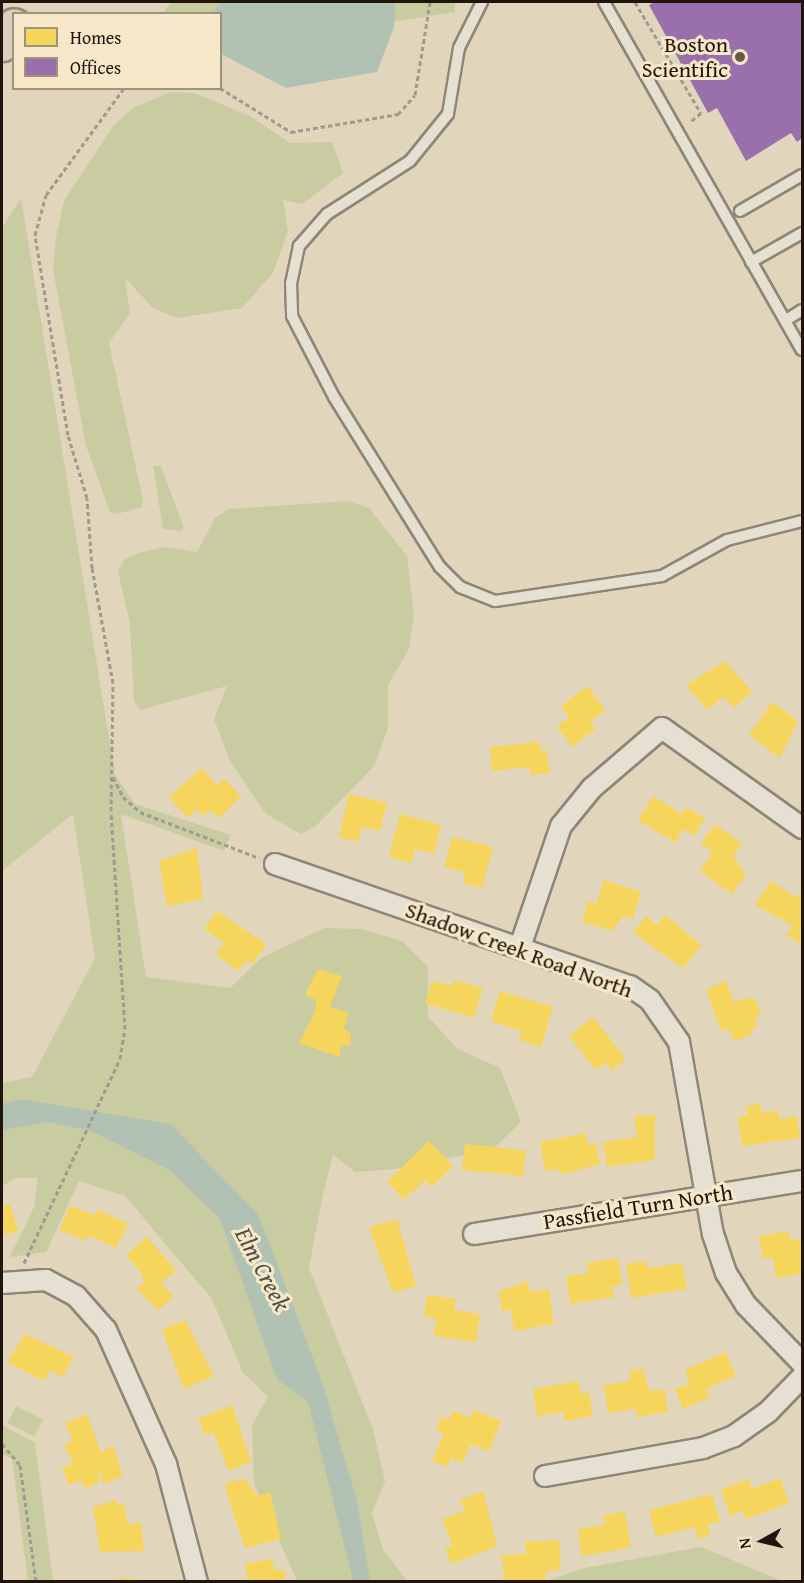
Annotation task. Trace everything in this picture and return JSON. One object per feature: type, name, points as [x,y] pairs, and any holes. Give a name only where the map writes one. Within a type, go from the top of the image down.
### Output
[{"type":"highway","points":[[2,7],[6,2]]},
{"type":"highway","points":[[2,44],[12,28]]},
{"type":"street","points":[[520,947],[561,826],[592,788],[662,728],[802,828]]},
{"type":"street","name":"Shadow Creek Road North","points":[[274,864],[630,986],[667,1019],[686,1069],[706,1196],[726,1273],[746,1305],[802,1363]]},
{"type":"street","name":"Passfield Turn North","points":[[474,1234],[802,1181]]},
{"type":"street","points":[[10,1281],[46,1280],[76,1296],[106,1330],[166,1464],[197,1581]]},
{"type":"street","points":[[545,1476],[703,1448],[734,1436],[768,1412],[802,1377]]},
{"type":"lane","points":[[482,2],[459,48],[448,114],[410,161],[327,214],[299,246],[291,284],[292,316],[334,397],[440,567],[460,587],[495,601],[662,576],[728,540],[802,521]]},
{"type":"lane","points":[[604,2],[802,350]]},
{"type":"lane","points":[[740,211],[802,175]]},
{"type":"lane","points":[[751,262],[802,233]]},
{"type":"lane","points":[[786,320],[802,310]]},
{"type":"path","points":[[222,89],[291,132],[398,114],[415,95],[430,2]]},
{"type":"path","points":[[635,2],[701,113],[689,120],[695,130]]},
{"type":"path","points":[[10,1281],[120,1059],[125,1029],[111,772],[113,683],[92,568],[87,498],[68,435],[35,235],[46,195],[123,90]]},
{"type":"path","points":[[111,772],[123,797],[140,812],[274,864]]},
{"type":"path","points":[[2,1444],[20,1465],[36,1581]]},
{"type":"green space","points":[[171,2],[455,2],[455,12],[222,49],[222,12],[164,12]]},
{"type":"green space","points":[[171,92],[194,93],[250,116],[290,143],[332,142],[343,173],[302,204],[283,200],[288,231],[273,273],[242,308],[178,318],[154,309],[125,278],[130,313],[109,343],[143,500],[142,507],[117,514],[110,512],[86,446],[53,269],[56,238],[64,201],[114,125],[133,108]]},
{"type":"green space","points":[[21,198],[115,775],[135,804],[231,835],[224,851],[121,814],[146,977],[230,988],[261,958],[324,928],[361,929],[402,941],[428,967],[428,1017],[458,1049],[500,1068],[521,1122],[493,1149],[395,1169],[355,1172],[333,1155],[322,1199],[309,1268],[373,1429],[385,1482],[372,1513],[383,1549],[407,1581],[297,1581],[254,1484],[252,1425],[268,1397],[243,1373],[212,1299],[125,1196],[79,1181],[46,1252],[10,1257],[34,1207],[38,1178],[16,1178],[2,1186],[2,1083],[32,1077],[95,958],[73,814],[2,871],[2,228]]},
{"type":"green space","points":[[153,466],[161,466],[184,528],[180,531],[163,529]]},
{"type":"green space","points":[[348,501],[369,508],[407,556],[414,615],[409,649],[388,685],[388,728],[374,766],[317,825],[301,834],[266,814],[229,759],[214,719],[227,686],[140,710],[134,701],[130,624],[118,571],[124,560],[139,553],[165,547],[197,552],[215,518],[228,509]]},
{"type":"green space","points":[[16,1406],[43,1420],[34,1437],[7,1423]]},
{"type":"green space","points":[[2,1425],[35,1443],[53,1581],[28,1581],[12,1459],[2,1454]]},
{"type":"green space","points":[[701,1547],[782,1581],[547,1581],[585,1568]]},
{"type":"water","points":[[222,2],[395,2],[394,27],[377,72],[286,88],[222,55],[222,12],[213,12]]},
{"type":"water","name":"Elm Creek","points":[[20,1099],[170,1124],[258,1214],[322,1382],[357,1501],[370,1581],[353,1581],[308,1402],[277,1379],[220,1219],[170,1170],[89,1130],[46,1122],[2,1130],[2,1104]]},
{"type":"building: Homes","points":[[725,661],[752,692],[734,708],[723,697],[707,710],[686,685]]},
{"type":"building: Homes","points":[[588,686],[605,710],[590,722],[596,729],[572,747],[557,726],[569,717],[561,706]]},
{"type":"building: Homes","points":[[772,702],[798,721],[780,758],[749,735]]},
{"type":"building: Homes","points":[[540,742],[541,751],[547,750],[550,773],[530,775],[530,767],[492,771],[490,747]]},
{"type":"building: Homes","points":[[202,768],[217,785],[225,779],[241,797],[218,818],[211,810],[204,816],[197,809],[188,818],[169,797]]},
{"type":"building: Homes","points":[[349,794],[387,803],[380,831],[362,827],[358,842],[339,837]]},
{"type":"building: Homes","points":[[653,796],[682,814],[686,807],[705,818],[694,836],[683,829],[675,843],[638,820]]},
{"type":"building: Homes","points":[[400,814],[441,825],[434,854],[415,849],[411,863],[389,857]]},
{"type":"building: Homes","points":[[715,824],[742,843],[733,856],[746,874],[732,894],[700,871],[713,852],[701,843]]},
{"type":"building: Homes","points":[[452,837],[493,847],[482,888],[463,883],[465,872],[444,867]]},
{"type":"building: Homes","points":[[197,848],[203,899],[167,906],[159,861]]},
{"type":"building: Homes","points":[[604,880],[641,892],[633,919],[623,916],[612,931],[582,922],[588,901],[596,904]]},
{"type":"building: Homes","points":[[771,881],[797,898],[802,890],[800,944],[786,935],[793,926],[755,905]]},
{"type":"building: Homes","points":[[217,911],[266,944],[253,964],[247,960],[239,971],[216,955],[224,943],[204,929]]},
{"type":"building: Homes","points":[[665,915],[702,945],[683,968],[633,933],[646,916],[657,925]]},
{"type":"building: Homes","points":[[318,969],[342,976],[330,1007],[348,1012],[344,1029],[351,1033],[350,1046],[341,1045],[340,1057],[299,1043],[315,1012],[316,1000],[305,995]]},
{"type":"building: Homes","points":[[454,980],[483,988],[474,1018],[425,1003],[432,981],[452,986]]},
{"type":"building: Homes","points":[[726,981],[734,1002],[754,997],[761,1015],[755,1017],[758,1026],[750,1029],[752,1035],[734,1041],[729,1029],[721,1031],[706,989]]},
{"type":"building: Homes","points":[[500,991],[553,1007],[541,1047],[519,1040],[522,1031],[491,1021]]},
{"type":"building: Homes","points":[[593,1017],[626,1059],[612,1071],[606,1063],[596,1070],[569,1036]]},
{"type":"building: Homes","points":[[760,1104],[762,1113],[778,1110],[779,1119],[797,1116],[800,1138],[742,1146],[738,1117],[748,1115],[746,1106]]},
{"type":"building: Homes","points":[[655,1114],[655,1160],[607,1167],[603,1142],[637,1137],[634,1117]]},
{"type":"building: Homes","points":[[586,1133],[588,1145],[596,1143],[600,1164],[561,1175],[559,1169],[545,1171],[540,1142]]},
{"type":"building: Homes","points":[[429,1141],[453,1166],[432,1187],[425,1180],[404,1200],[387,1182]]},
{"type":"building: Homes","points":[[465,1144],[526,1150],[523,1176],[462,1170]]},
{"type":"building: Homes","points":[[10,1204],[18,1231],[2,1235],[2,1206]]},
{"type":"building: Homes","points":[[70,1206],[95,1215],[97,1209],[128,1224],[116,1248],[88,1235],[86,1241],[59,1230]]},
{"type":"building: Homes","points":[[397,1219],[416,1286],[393,1293],[369,1227]]},
{"type":"building: Homes","points":[[789,1231],[790,1240],[802,1238],[802,1274],[776,1278],[773,1257],[763,1259],[759,1236]]},
{"type":"building: Homes","points":[[147,1237],[176,1270],[161,1283],[174,1297],[158,1310],[137,1289],[144,1283],[141,1273],[126,1255]]},
{"type":"building: Homes","points":[[618,1258],[622,1284],[612,1286],[614,1297],[570,1304],[566,1276],[588,1273],[587,1263]]},
{"type":"building: Homes","points":[[646,1261],[647,1268],[682,1263],[687,1289],[631,1298],[626,1264]]},
{"type":"building: Homes","points":[[528,1281],[530,1292],[549,1289],[554,1324],[514,1331],[511,1310],[502,1311],[499,1291]]},
{"type":"building: Homes","points":[[427,1295],[456,1299],[454,1310],[480,1314],[476,1342],[434,1336],[436,1318],[424,1316]]},
{"type":"building: Homes","points":[[185,1320],[214,1376],[184,1389],[162,1330]]},
{"type":"building: Homes","points":[[25,1334],[74,1357],[63,1377],[50,1370],[44,1381],[7,1362]]},
{"type":"building: Homes","points":[[726,1352],[736,1376],[706,1389],[710,1397],[683,1409],[675,1389],[690,1383],[685,1370]]},
{"type":"building: Homes","points":[[642,1368],[650,1391],[665,1389],[668,1412],[637,1417],[636,1409],[608,1413],[604,1385],[630,1381],[629,1371]]},
{"type":"building: Homes","points":[[579,1381],[581,1394],[589,1392],[593,1416],[565,1421],[563,1412],[537,1416],[533,1389]]},
{"type":"building: Homes","points":[[232,1405],[251,1462],[229,1471],[213,1432],[205,1435],[198,1419]]},
{"type":"building: Homes","points":[[474,1410],[501,1421],[489,1451],[470,1444],[463,1463],[451,1458],[447,1467],[432,1461],[444,1433],[436,1430],[441,1417],[449,1420],[452,1411],[471,1418]]},
{"type":"building: Homes","points":[[87,1414],[101,1452],[113,1446],[123,1476],[104,1484],[97,1469],[99,1483],[85,1488],[81,1480],[69,1485],[62,1468],[73,1463],[64,1444],[73,1441],[65,1423]]},
{"type":"building: Homes","points":[[780,1478],[789,1503],[746,1519],[743,1511],[731,1516],[721,1490],[749,1479],[752,1489]]},
{"type":"building: Homes","points":[[246,1479],[257,1496],[270,1492],[281,1539],[245,1548],[226,1490],[226,1483]]},
{"type":"building: Homes","points":[[483,1491],[497,1546],[451,1564],[445,1548],[453,1546],[442,1519],[465,1511],[460,1500]]},
{"type":"building: Homes","points":[[712,1494],[720,1522],[708,1525],[710,1536],[698,1539],[695,1527],[656,1537],[649,1510]]},
{"type":"building: Homes","points":[[116,1500],[117,1505],[124,1504],[128,1525],[141,1522],[144,1551],[100,1552],[93,1507]]},
{"type":"building: Homes","points":[[625,1512],[631,1548],[582,1556],[578,1529],[605,1525],[604,1515]]},
{"type":"building: Homes","points":[[559,1540],[561,1570],[546,1571],[546,1582],[504,1582],[502,1555],[526,1554],[525,1542]]},
{"type":"building: Homes","points":[[272,1559],[274,1569],[286,1571],[284,1582],[248,1582],[245,1564]]},
{"type":"building: Homes","points":[[122,1578],[134,1578],[135,1582],[111,1582]]},
{"type":"building: Offices","name":"Boston Scientific","points":[[655,2],[802,2],[802,138],[797,142],[791,133],[746,161],[717,108],[708,113],[649,5]]},
{"type":"place","name":"Boston Scientific","points":[[740,57]]}]
